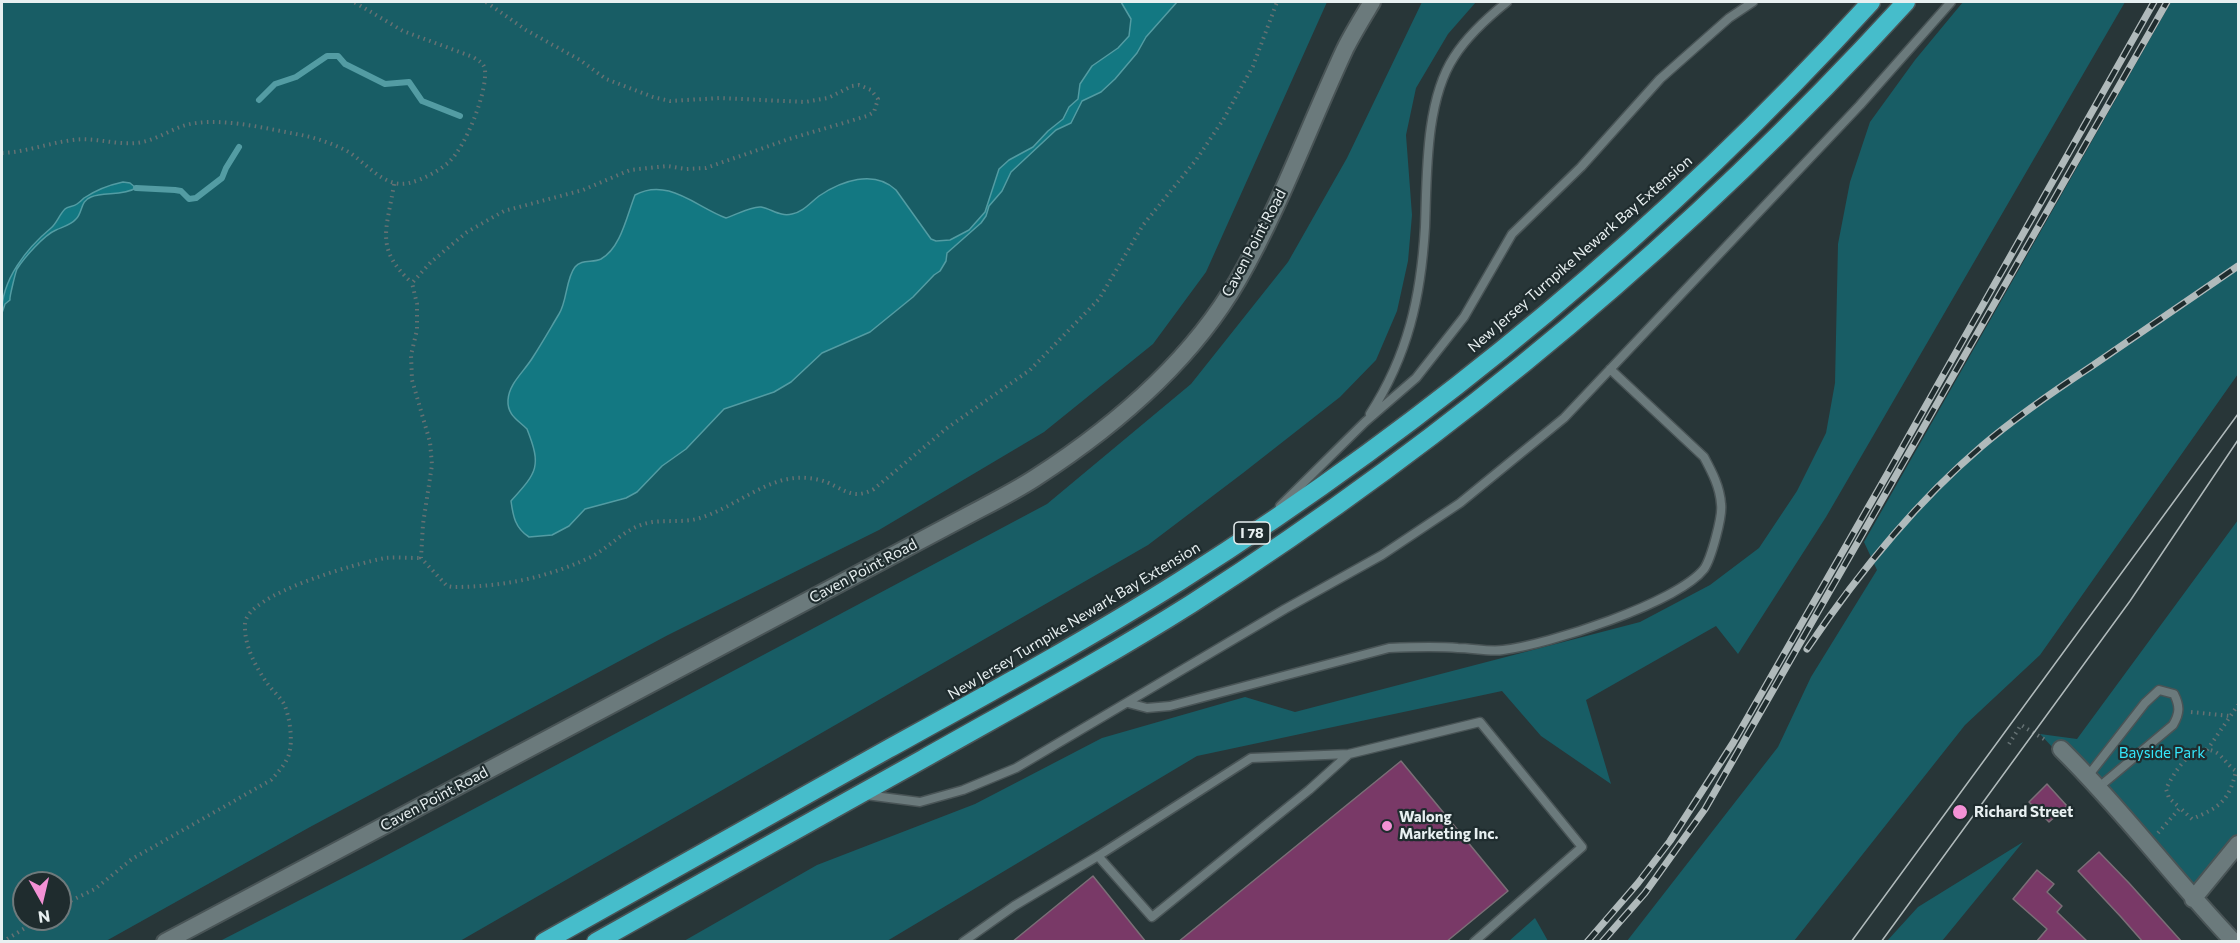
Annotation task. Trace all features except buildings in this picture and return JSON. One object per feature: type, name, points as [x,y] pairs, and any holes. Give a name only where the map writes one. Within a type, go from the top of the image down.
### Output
[{"type":"highway","name":"New Jersey Turnpike Newark Bay Extension","points":[[544,942],[1071,647],[1252,533],[1424,410],[1558,302],[1714,162],[1871,2]]},
{"type":"highway","name":"I 78","points":[[596,942],[1071,676],[1179,611],[1293,537],[1430,438],[1562,333],[1695,215],[1808,105],[1906,2]]},
{"type":"street","name":"Caven Point Road","points":[[165,942],[963,518],[1034,478],[1098,433],[1157,385],[1200,336],[1237,282],[1265,229],[1346,47],[1372,2]]},
{"type":"street","points":[[2061,749],[2094,782],[2193,899],[2234,942]]},
{"type":"street","points":[[2193,899],[2238,844]]},
{"type":"lane","points":[[1365,422],[1396,368],[1404,349],[1414,311],[1425,229],[1425,179],[1437,93],[1453,59],[1477,27],[1507,2]]},
{"type":"lane","points":[[1252,533],[1365,422],[1416,378],[1457,326],[1512,234],[1581,167],[1660,79],[1729,18],[1753,2]]},
{"type":"lane","points":[[860,794],[920,802],[963,790],[1016,768],[1285,609],[1382,555],[1460,503],[1564,418],[1860,105],[1951,2]]},
{"type":"lane","points":[[1128,703],[1147,708],[1170,706],[1389,648],[1425,646],[1502,650],[1572,634],[1677,590],[1704,569],[1713,548],[1722,505],[1714,475],[1704,457],[1610,369]]},
{"type":"lane","points":[[2159,690],[2174,694],[2179,704],[2178,716],[2173,725],[2094,782],[2145,703],[2159,690]]},
{"type":"lane","points":[[963,942],[1014,906],[1098,856],[1251,758],[1349,754],[1480,722],[1582,847],[1474,942]]},
{"type":"lane","points":[[1098,856],[1152,917],[1309,790],[1349,754]]},
{"type":"path","points":[[2,153],[31,150],[72,140],[136,143],[195,123],[213,123],[298,134],[326,141],[349,153],[394,184],[409,183],[431,174],[450,161],[464,140],[481,94],[485,69],[483,63],[473,57],[403,31],[354,2]]},
{"type":"path","points":[[412,283],[431,262],[467,232],[504,211],[583,190],[630,170],[667,165],[706,168],[867,117],[874,112],[877,106],[878,99],[874,93],[866,86],[859,85],[828,98],[805,102],[720,98],[670,101],[653,97],[606,79],[590,66],[525,30],[486,2]]},
{"type":"path","points":[[394,184],[386,236],[388,253],[398,270],[412,283],[417,304],[417,330],[411,355],[412,380],[430,442],[432,465],[423,524],[421,558],[447,586],[517,583],[593,556],[640,525],[696,520],[782,480],[809,478],[822,480],[852,495],[864,495],[947,428],[1030,370],[1100,299],[1143,225],[1196,160],[1223,120],[1253,66],[1277,2]]},
{"type":"path","points":[[72,900],[95,889],[132,860],[271,780],[282,768],[290,753],[290,724],[284,704],[254,662],[246,640],[244,622],[250,610],[304,581],[386,558],[421,558]]},
{"type":"path","points":[[2207,750],[2238,705]]},
{"type":"path","points":[[2190,712],[2231,716]]},
{"type":"path","points":[[2008,744],[2021,725],[2061,749]]},
{"type":"path","points":[[2207,750],[2215,752],[2226,764],[2237,769],[2228,796],[2219,806],[2192,819],[2169,798],[2166,789],[2170,781],[2183,761],[2194,753],[2207,750]]},
{"type":"path","points":[[2157,834],[2180,808]]},
{"type":"path","points":[[2,942],[20,931]]},
{"type":"green space","points":[[2,2],[1327,2],[1206,272],[1153,344],[1044,432],[879,530],[668,635],[310,827],[106,941],[2,942]]},
{"type":"green space","points":[[1422,2],[1476,2],[1448,34],[1416,88],[1406,135],[1412,215],[1408,261],[1397,311],[1376,360],[1340,397],[1243,473],[1148,545],[460,941],[220,941],[374,862],[1047,504],[1191,384],[1288,262],[1347,158]]},
{"type":"green space","points":[[1963,2],[2125,2],[1826,517],[1738,654],[1716,626],[1586,700],[1611,784],[1541,736],[1502,691],[1197,756],[887,941],[684,941],[817,865],[975,804],[1102,738],[1245,697],[1295,712],[1640,622],[1710,585],[1759,548],[1797,491],[1826,433],[1835,383],[1838,244],[1850,182],[1870,122],[1915,60]]},
{"type":"green space","points":[[2171,2],[2238,2],[2238,374],[2040,655],[1965,725],[1794,941],[1627,941],[1778,747],[1811,677],[1877,570],[1864,542]]},
{"type":"green space","name":"Bayside Park","points":[[2238,520],[2238,835],[2190,894],[2040,734],[2077,739]]},
{"type":"green space","points":[[2023,842],[1942,941],[1887,941],[1918,907]]},
{"type":"green space","points":[[1535,918],[1548,941],[1509,941]]},
{"type":"shaded area","points":[[1121,2],[1177,2],[1146,37],[1137,53],[1115,79],[1101,92],[1082,101],[1071,123],[1056,130],[1011,172],[1002,191],[989,206],[981,223],[947,253],[946,261],[940,271],[913,297],[870,332],[822,353],[791,382],[774,392],[724,409],[686,449],[662,466],[637,492],[626,498],[585,509],[569,526],[552,535],[529,537],[521,530],[514,517],[511,501],[527,483],[535,461],[527,429],[509,410],[508,400],[511,388],[562,309],[570,277],[575,267],[580,263],[601,259],[614,247],[623,230],[635,195],[647,190],[670,191],[726,218],[757,207],[788,215],[800,211],[819,196],[847,182],[878,180],[896,190],[931,239],[950,240],[969,230],[985,212],[999,169],[1009,160],[1033,147],[1063,119],[1069,107],[1078,99],[1080,84],[1092,66],[1118,48],[1129,36],[1131,19]]},
{"type":"shaded area","points":[[123,182],[130,183],[136,188],[87,199],[74,221],[51,233],[35,247],[17,269],[10,300],[5,304],[2,313],[6,289],[17,266],[65,209],[98,190]]},
{"type":"waterway","points":[[259,100],[275,84],[296,77],[327,56],[338,56],[345,64],[385,84],[409,82],[422,101],[460,116]]},
{"type":"waterway","points":[[136,188],[175,190],[181,191],[189,199],[196,198],[222,178],[239,147]]},
{"type":"tram line","points":[[1851,942],[2238,414]]},
{"type":"tram line","points":[[1881,942],[2130,601],[2238,440]]},
{"type":"railway","points":[[1587,942],[1638,883],[1670,841],[1733,743],[2154,2]]},
{"type":"railway","points":[[1602,942],[1645,893],[1705,809],[2167,2]]},
{"type":"railway","points":[[1807,649],[1866,568],[1910,516],[1957,468],[2008,425],[2049,395],[2238,266]]},
{"type":"place","name":"Richard Street","points":[[1960,812]]},
{"type":"place","name":"Walong Marketing Inc.","points":[[1387,826]]}]
